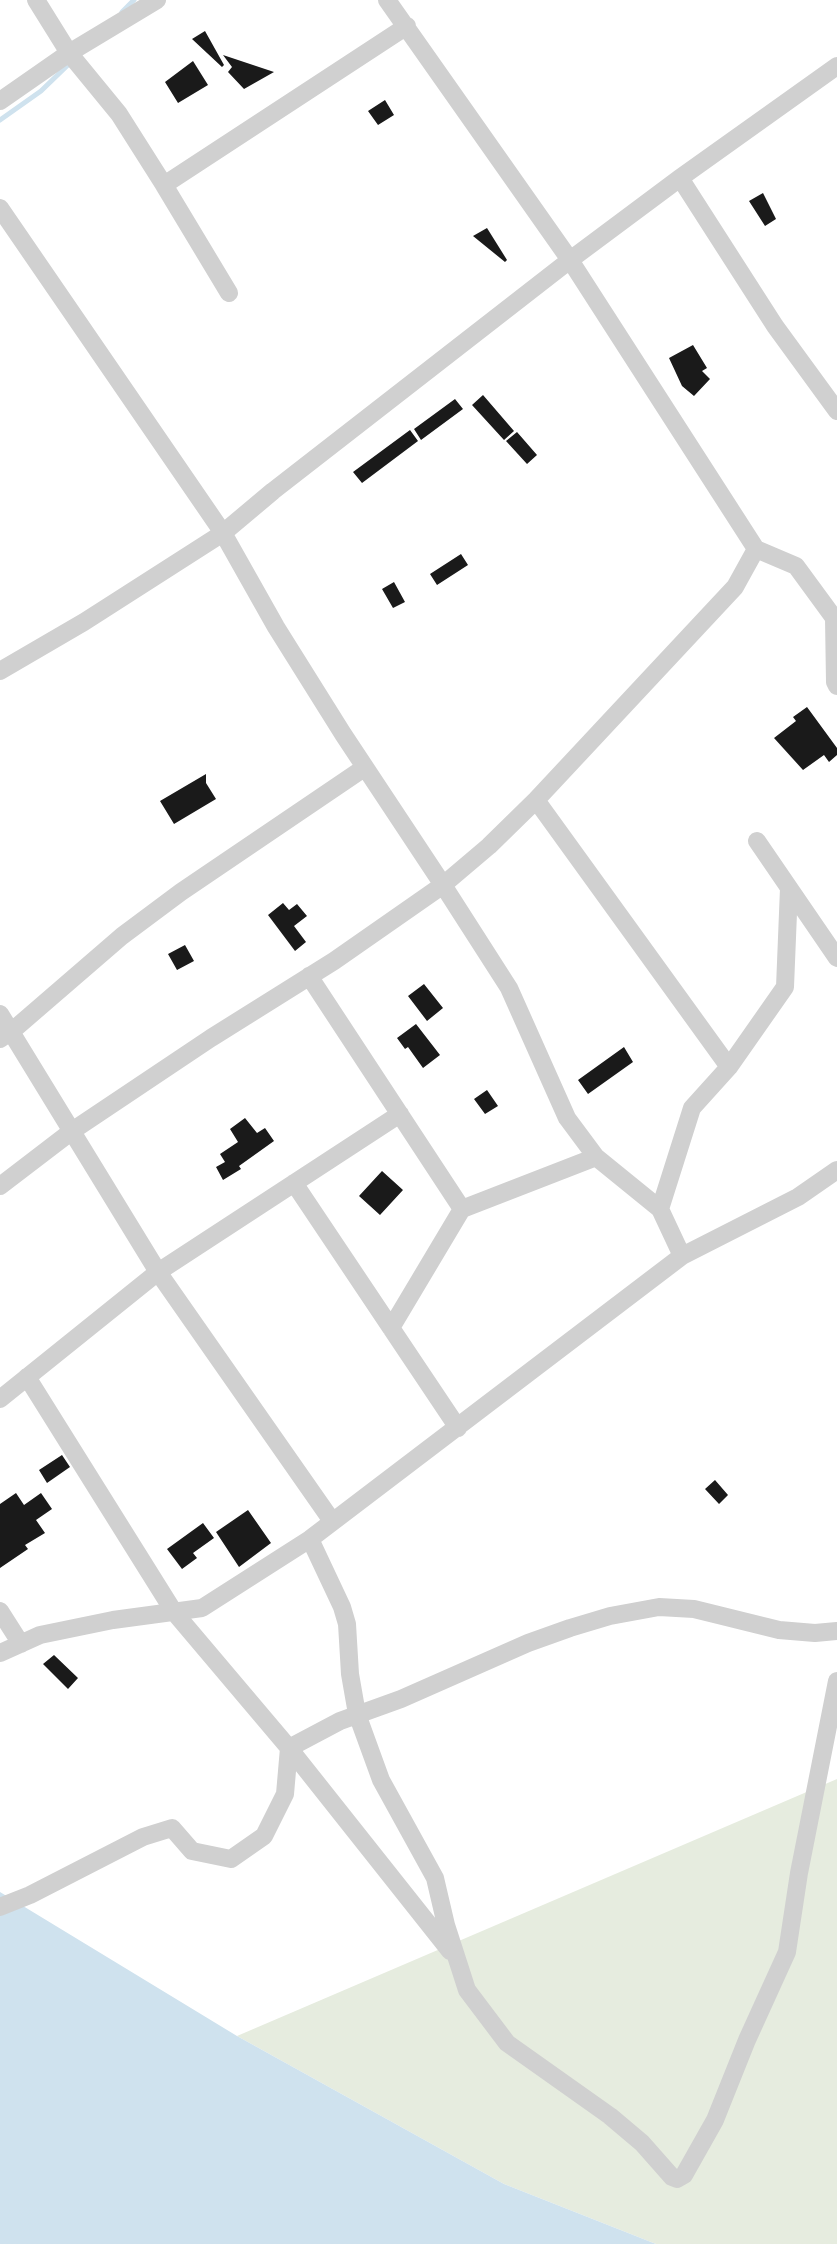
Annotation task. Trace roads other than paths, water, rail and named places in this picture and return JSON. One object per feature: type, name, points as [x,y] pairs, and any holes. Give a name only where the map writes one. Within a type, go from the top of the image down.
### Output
[{"type":"street","points":[[36,0],[69,53],[119,114],[229,293]]},
{"type":"street","points":[[0,101],[69,53],[157,0]]},
{"type":"street","points":[[387,0],[570,260],[756,549],[796,566],[834,618],[836,683]]},
{"type":"street","points":[[164,185],[407,26]]},
{"type":"street","points":[[0,671],[84,622],[223,533],[570,260],[837,66]]},
{"type":"street","points":[[680,178],[775,326],[837,411]]},
{"type":"street","points":[[0,208],[223,533],[276,627],[364,768],[509,988],[567,1118],[596,1157],[660,1209],[682,1256]]},
{"type":"street","points":[[0,1186],[72,1131],[443,885],[489,846],[536,800],[735,587],[756,549]]},
{"type":"street","points":[[6,1035],[132,929],[192,884],[364,768]]},
{"type":"street","points":[[536,800],[729,1067]]},
{"type":"street","points":[[757,841],[837,958]]},
{"type":"street","points":[[660,1209],[692,1108],[729,1067],[785,987],[789,888]]},
{"type":"street","points":[[309,976],[462,1209]]},
{"type":"street","points":[[0,1014],[6,1035],[72,1131],[158,1272],[332,1521]]},
{"type":"street","points":[[0,1399],[158,1272],[400,1114]]},
{"type":"street","points":[[391,1328],[462,1209],[596,1157]]},
{"type":"street","points":[[0,1653],[40,1634],[113,1620],[201,1608],[310,1539],[682,1256],[798,1197],[837,1170]]},
{"type":"street","points":[[294,1183],[458,1428]]},
{"type":"street","points":[[27,1377],[174,1612],[289,1748],[458,1962]]},
{"type":"street","points":[[310,1539],[342,1606],[357,1714],[381,1780],[435,1878],[467,1990],[507,2043],[610,2116],[642,2143],[672,2177],[677,2179],[684,2175],[715,2120],[747,2040],[787,1952],[799,1873],[837,1681]]},
{"type":"street","points":[[289,1748],[340,1721],[401,1699],[528,1643],[610,1616],[659,1607],[694,1609],[779,1630],[816,1633],[837,1631]]},
{"type":"street","points":[[0,1611],[20,1644]]},
{"type":"street","points":[[0,1908],[143,1837],[172,1828],[192,1851],[231,1859],[264,1836],[285,1794],[289,1748]]},
{"type":"water","points":[[0,1892],[237,2036],[504,2184],[656,2244],[0,2244]]},
{"type":"waterway","points":[[122,12],[134,0]]},
{"type":"waterway","points":[[0,120],[41,91],[72,61]]}]
